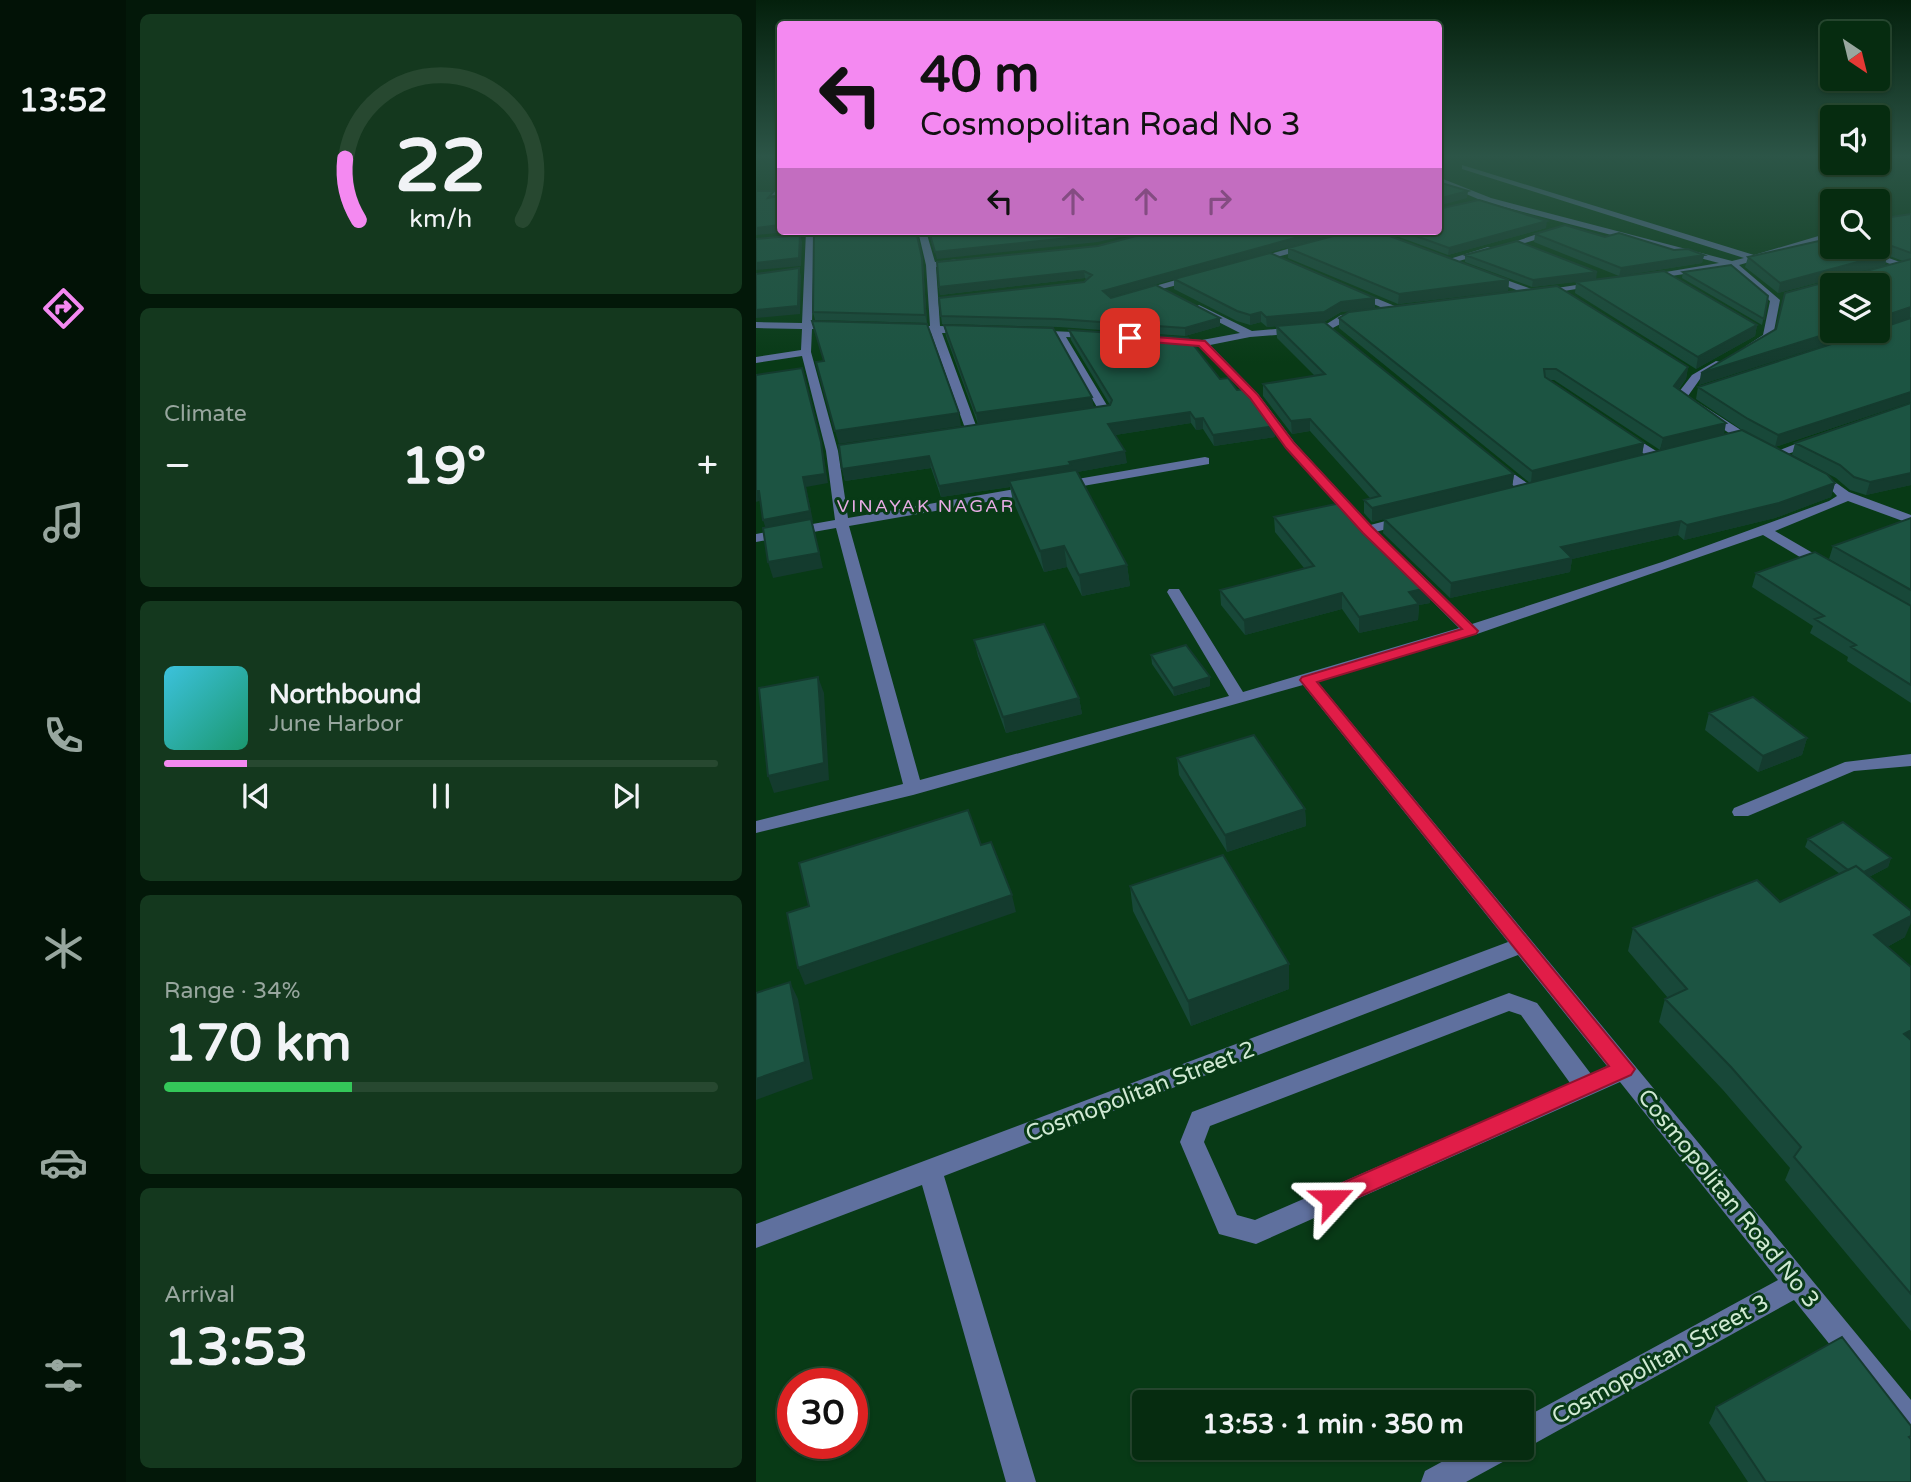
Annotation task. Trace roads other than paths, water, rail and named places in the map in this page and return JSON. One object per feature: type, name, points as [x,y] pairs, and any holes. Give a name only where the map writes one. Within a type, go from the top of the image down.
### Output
[{"type":"street","points":[[1506,246],[1576,225]]},
{"type":"street","points":[[1584,225],[1732,264],[1775,300]]},
{"type":"street","points":[[1650,225],[1754,258]]},
{"type":"street","points":[[805,235],[802,270],[808,327],[806,352],[838,450],[842,524],[913,789]]},
{"type":"street","points":[[923,235],[930,265],[935,329],[972,431]]},
{"type":"street","points":[[1631,280],[1732,264],[1820,241]]},
{"type":"street","points":[[1518,242],[1531,247]]},
{"type":"street","points":[[1241,264],[1318,244]]},
{"type":"street","points":[[1448,261],[1495,248]]},
{"type":"street","points":[[1270,256],[1283,262]]},
{"type":"street","points":[[1437,257],[1460,265]]},
{"type":"street","points":[[1884,259],[1906,267]]},
{"type":"street","points":[[930,265],[972,261]]},
{"type":"street","points":[[1876,272],[1906,267]]},
{"type":"street","points":[[1472,270],[1533,293]]},
{"type":"street","points":[[1123,297],[1208,274]]},
{"type":"street","points":[[1665,276],[1677,282]]},
{"type":"street","points":[[1506,297],[1607,284]]},
{"type":"street","points":[[1158,287],[1170,293]]},
{"type":"street","points":[[1347,289],[1398,311]]},
{"type":"street","points":[[1558,290],[1569,298]]},
{"type":"street","points":[[1775,300],[1787,297]]},
{"type":"street","points":[[932,302],[946,300]]},
{"type":"street","points":[[1681,397],[1696,377],[1768,336],[1775,300]]},
{"type":"street","points":[[1193,305],[1250,334]]},
{"type":"street","points":[[1150,339],[1202,343],[1250,334],[1327,328],[1345,317],[1411,309]]},
{"type":"street","points":[[756,325],[846,327]]},
{"type":"street","points":[[897,328],[976,330]]},
{"type":"street","points":[[1327,328],[1337,336]]},
{"type":"street","points":[[1757,329],[1768,336]]},
{"type":"street","points":[[1018,332],[1098,336]]},
{"type":"street","points":[[1059,333],[1105,412],[1078,416]]},
{"type":"street","points":[[1202,343],[1254,396],[1290,446],[1372,534],[1420,516]]},
{"type":"street","points":[[756,360],[806,352]]},
{"type":"street","points":[[1684,370],[1696,377]]},
{"type":"street","points":[[1681,397],[1706,389]]},
{"type":"street","points":[[1681,397],[1734,438],[1779,458],[1833,434]]},
{"type":"street","points":[[1613,428],[1656,457]]},
{"type":"street","points":[[1483,455],[1525,489]]},
{"type":"street","points":[[756,538],[1205,461]]},
{"type":"street","points":[[1819,477],[1840,489],[1844,495],[1911,520]]},
{"type":"street","points":[[756,827],[913,789],[1307,680],[1471,631],[1765,531],[1834,504],[1842,500],[1844,495]]},
{"type":"street","points":[[1765,531],[1843,577]]},
{"type":"street","points":[[1405,567],[1471,631]]},
{"type":"street","points":[[1174,592],[1239,699]]},
{"type":"street","name":"Cosmopolitan Road No 3","points":[[1307,680],[1911,1422]]},
{"type":"street","points":[[1741,812],[1851,766],[1899,759],[1911,760]]},
{"type":"street","name":"Cosmopolitan Street 2","points":[[756,1237],[1523,945]]},
{"type":"street","points":[[1586,1086],[1529,1009],[1509,1002],[1201,1119],[1192,1142],[1228,1225],[1256,1232],[1586,1086],[1624,1069]]},
{"type":"street","points":[[930,1170],[1021,1482]]},
{"type":"street","name":"Cosmopolitan Street 3","points":[[1534,1427],[1798,1283]]},
{"type":"street","points":[[1436,1482],[1476,1460]]},
{"type":"district","name":"VINAYAK NAGAR","points":[[926,506]]}]
